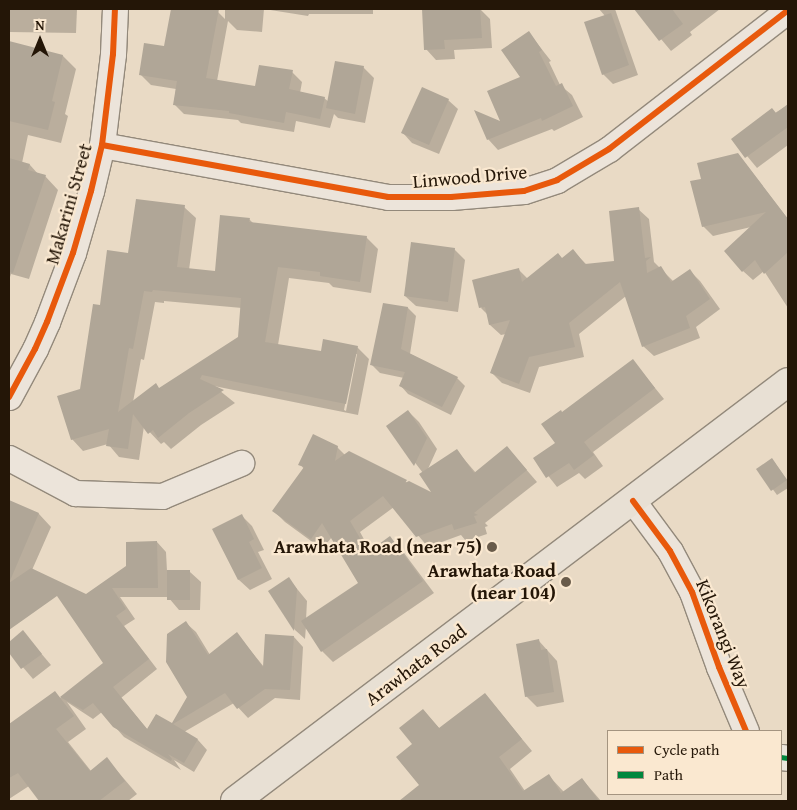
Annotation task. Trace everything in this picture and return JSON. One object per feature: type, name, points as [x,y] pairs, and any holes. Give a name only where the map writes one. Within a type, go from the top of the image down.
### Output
[{"type":"main road","name":"Arawhata Road","points":[[235,801],[788,382]]},
{"type":"street","name":"Makarini Street","points":[[9,397],[35,349],[73,253],[102,145],[113,54],[115,9]]},
{"type":"street","name":"Linwood Drive","points":[[102,145],[388,197],[451,197],[524,190],[557,180],[609,149],[788,10]]},
{"type":"street","points":[[9,458],[74,493],[162,496],[241,464]]},
{"type":"street","name":"Kikorangi Way","points":[[633,501],[670,551],[692,592],[719,667],[746,730]]},
{"type":"building","points":[[171,9],[219,9],[206,78],[255,86],[259,65],[293,70],[289,89],[325,97],[320,119],[286,112],[284,123],[229,113],[229,111],[173,105],[177,81],[139,75],[144,43],[164,46]]},
{"type":"building","points":[[422,9],[480,9],[482,38],[444,40],[445,49],[424,50]]},
{"type":"building","points":[[634,9],[672,9],[683,24],[659,41]]},
{"type":"building","points":[[611,13],[629,65],[602,75],[584,22]]},
{"type":"building","points":[[529,31],[542,50],[539,52],[556,86],[562,83],[573,106],[542,121],[541,118],[487,140],[474,110],[500,121],[487,91],[520,77],[501,50]]},
{"type":"building","points":[[9,41],[63,55],[52,101],[55,102],[48,130],[9,121]]},
{"type":"building","points":[[335,61],[364,66],[355,114],[326,108]]},
{"type":"building","points":[[422,87],[449,99],[429,145],[401,133]]},
{"type":"building","points":[[788,104],[788,127],[745,158],[731,139],[772,108],[776,113]]},
{"type":"building","points":[[738,153],[788,219],[788,252],[764,274],[755,260],[742,272],[724,251],[766,212],[702,227],[690,181],[701,179],[697,163]]},
{"type":"building","points":[[9,158],[30,164],[28,170],[46,175],[13,273],[9,272]]},
{"type":"building","points":[[136,199],[185,205],[177,267],[215,271],[220,215],[250,218],[249,222],[367,236],[360,282],[320,276],[320,272],[278,267],[265,342],[321,351],[323,339],[358,346],[346,404],[202,375],[200,379],[224,390],[189,413],[158,438],[153,430],[148,434],[133,414],[128,449],[106,446],[109,429],[71,440],[57,396],[80,389],[93,304],[100,305],[107,250],[128,253]],"holes":[[[153,290],[241,298],[238,337],[159,388],[156,383],[118,412],[129,348],[133,349],[144,291],[152,292]]]},
{"type":"building","points":[[639,207],[645,258],[651,257],[646,261],[647,273],[661,266],[671,282],[690,269],[710,299],[686,316],[690,328],[642,347],[620,282],[569,323],[575,347],[529,357],[519,384],[490,373],[510,320],[489,325],[485,307],[479,308],[472,280],[519,268],[522,282],[558,253],[562,258],[573,249],[585,264],[614,261],[609,211]]},
{"type":"building","points":[[411,242],[455,248],[448,302],[404,296]]},
{"type":"building","points":[[383,303],[408,307],[401,349],[458,377],[442,407],[399,386],[405,372],[370,365]]},
{"type":"building","points":[[633,359],[655,388],[584,442],[594,455],[574,470],[569,463],[546,478],[533,458],[555,443],[541,424],[561,410],[562,412]]},
{"type":"building","points":[[408,410],[427,438],[414,466],[386,426]]},
{"type":"building","points":[[313,434],[338,446],[335,461],[349,451],[407,480],[405,483],[409,481],[431,492],[419,474],[457,449],[474,473],[507,446],[527,470],[474,513],[478,515],[474,516],[477,523],[454,530],[452,524],[416,537],[383,496],[350,521],[368,552],[390,536],[423,581],[321,652],[301,621],[358,583],[322,523],[311,539],[272,511],[304,467],[298,465]]},
{"type":"building","points":[[772,458],[787,480],[771,491],[756,469]]},
{"type":"building","points":[[9,500],[39,513],[9,583]]},
{"type":"building","points":[[242,514],[254,539],[249,542],[262,568],[238,580],[212,529]]},
{"type":"building","points":[[157,541],[158,588],[112,588],[126,609],[116,616],[149,659],[113,687],[147,729],[156,714],[172,723],[187,697],[166,662],[167,634],[186,621],[208,655],[237,632],[263,667],[265,634],[294,636],[290,690],[265,689],[237,709],[225,693],[173,724],[198,739],[184,763],[168,754],[172,759],[171,761],[113,727],[93,703],[83,710],[60,697],[103,663],[57,596],[9,630],[9,583],[31,568],[86,594],[126,566],[126,542]]},
{"type":"building","points":[[167,570],[190,570],[190,600],[167,600]]},
{"type":"building","points":[[289,577],[297,589],[294,631],[268,591]]},
{"type":"building","points":[[23,630],[42,654],[21,669],[9,653],[9,642]]},
{"type":"building","points":[[539,639],[541,650],[547,649],[554,692],[525,697],[516,644]]},
{"type":"building","points":[[55,691],[74,716],[56,729],[90,771],[107,757],[125,781],[99,801],[39,801],[18,773],[9,778],[9,724]]},
{"type":"building","points":[[485,693],[522,739],[499,757],[523,791],[549,774],[561,793],[582,778],[599,801],[399,801],[419,785],[396,757],[412,744],[399,728],[423,709],[439,728]]},
{"type":"marked path","points":[[782,757],[788,758]]},
{"type":"cycle path","points":[[9,397],[47,322],[73,253],[91,191],[102,145],[113,54],[115,9]]},
{"type":"cycle path","points":[[102,145],[388,197],[451,197],[524,191],[557,180],[609,149],[788,10]]},
{"type":"cycle path","points":[[633,501],[670,551],[692,592],[719,667],[746,730]]},
{"type":"place","name":"Arawhata Road (near 75)","points":[[492,547]]},
{"type":"place","name":"Arawhata Road (near 104)","points":[[566,582]]}]
